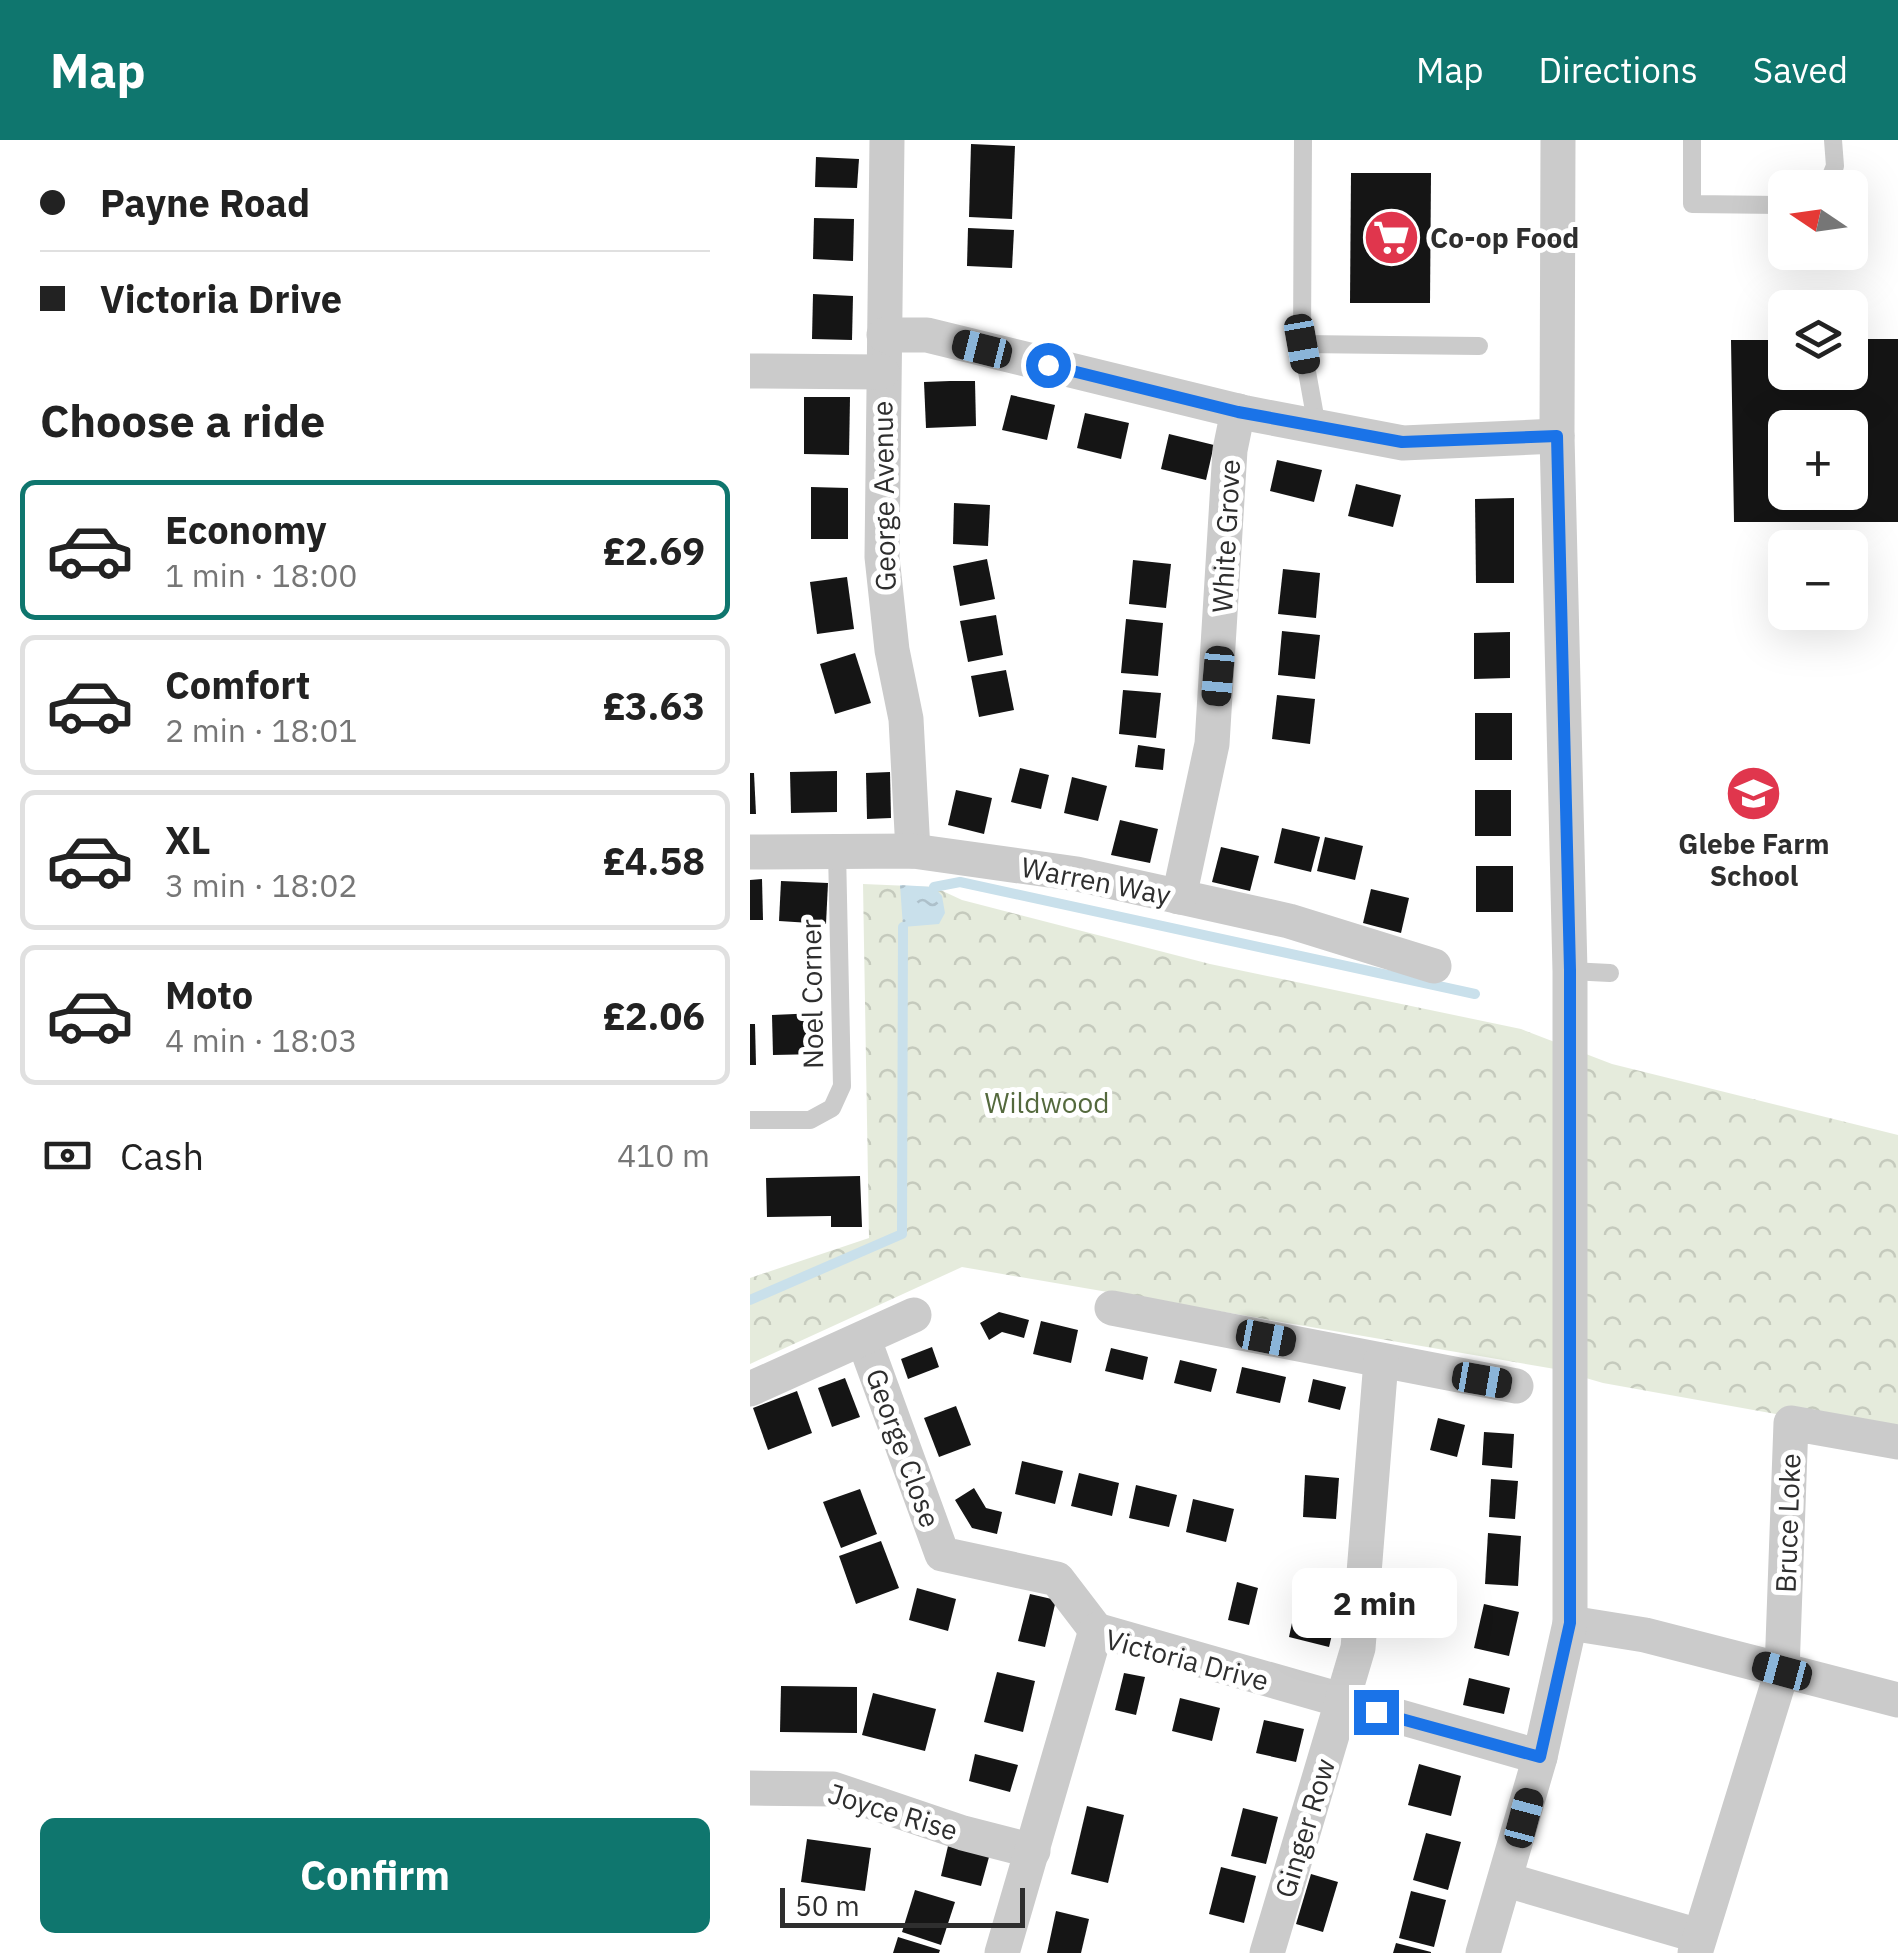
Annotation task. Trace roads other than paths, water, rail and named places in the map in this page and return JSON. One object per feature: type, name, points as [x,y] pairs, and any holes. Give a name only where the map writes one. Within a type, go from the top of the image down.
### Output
[{"type":"street","name":"George Avenue","points":[[887,140],[882,557],[892,650],[906,720],[912,851]]},
{"type":"street","points":[[1483,1953],[1540,1757],[1570,1623],[1570,970],[1557,436],[1558,140]]},
{"type":"street","points":[[884,334],[927,335],[1238,412],[1402,442],[1557,436]]},
{"type":"street","points":[[750,371],[882,372]]},
{"type":"street","name":"White Grove","points":[[1179,897],[1212,744],[1230,450],[1238,412]]},
{"type":"street","name":"Warren Way","points":[[750,852],[912,851],[1077,874],[1289,921],[1434,966]]},
{"type":"street","points":[[1112,1308],[1516,1386]]},
{"type":"street","points":[[750,1389],[914,1315]]},
{"type":"street","name":"George Close","points":[[864,1340],[942,1554],[1057,1578],[1096,1630]]},
{"type":"street","name":"Ginger Row","points":[[1267,1953],[1358,1648],[1381,1361]]},
{"type":"street","name":"Bruce Loke","points":[[1782,1671],[1791,1423],[1898,1442]]},
{"type":"street","points":[[1570,1623],[1645,1635],[1898,1700]]},
{"type":"street","name":"Victoria Drive","points":[[1002,1953],[1096,1630],[1343,1704],[1540,1757]]},
{"type":"street","points":[[1507,1880],[1697,1944],[1782,1671]]},
{"type":"street","name":"Joyce Rise","points":[[750,1788],[833,1789],[963,1833],[1033,1851]]},
{"type":"lane","points":[[1304,140],[1302,344],[1316,426]]},
{"type":"lane","points":[[1692,140],[1692,204],[1768,204]]},
{"type":"lane","points":[[1833,140],[1833,170]]},
{"type":"lane","points":[[1302,344],[1479,346]]},
{"type":"lane","name":"Noel Corner","points":[[750,1120],[810,1120],[832,1108],[842,1086],[837,851]]},
{"type":"lane","points":[[1570,970],[1610,973]]},
{"type":"water","points":[[900,885],[934,887],[942,896],[945,913],[939,924],[903,927]]},
{"type":"waterway","points":[[934,887],[960,882],[1475,994]]},
{"type":"waterway","points":[[750,1300],[902,1234],[903,927]]},
{"type":"place","name":"Co-op Food","points":[[1391,238]]},
{"type":"place","name":"Glebe Farm School","points":[[1754,793]]},
{"type":"park label","name":"Wildwood","points":[[1047,1103]]}]
